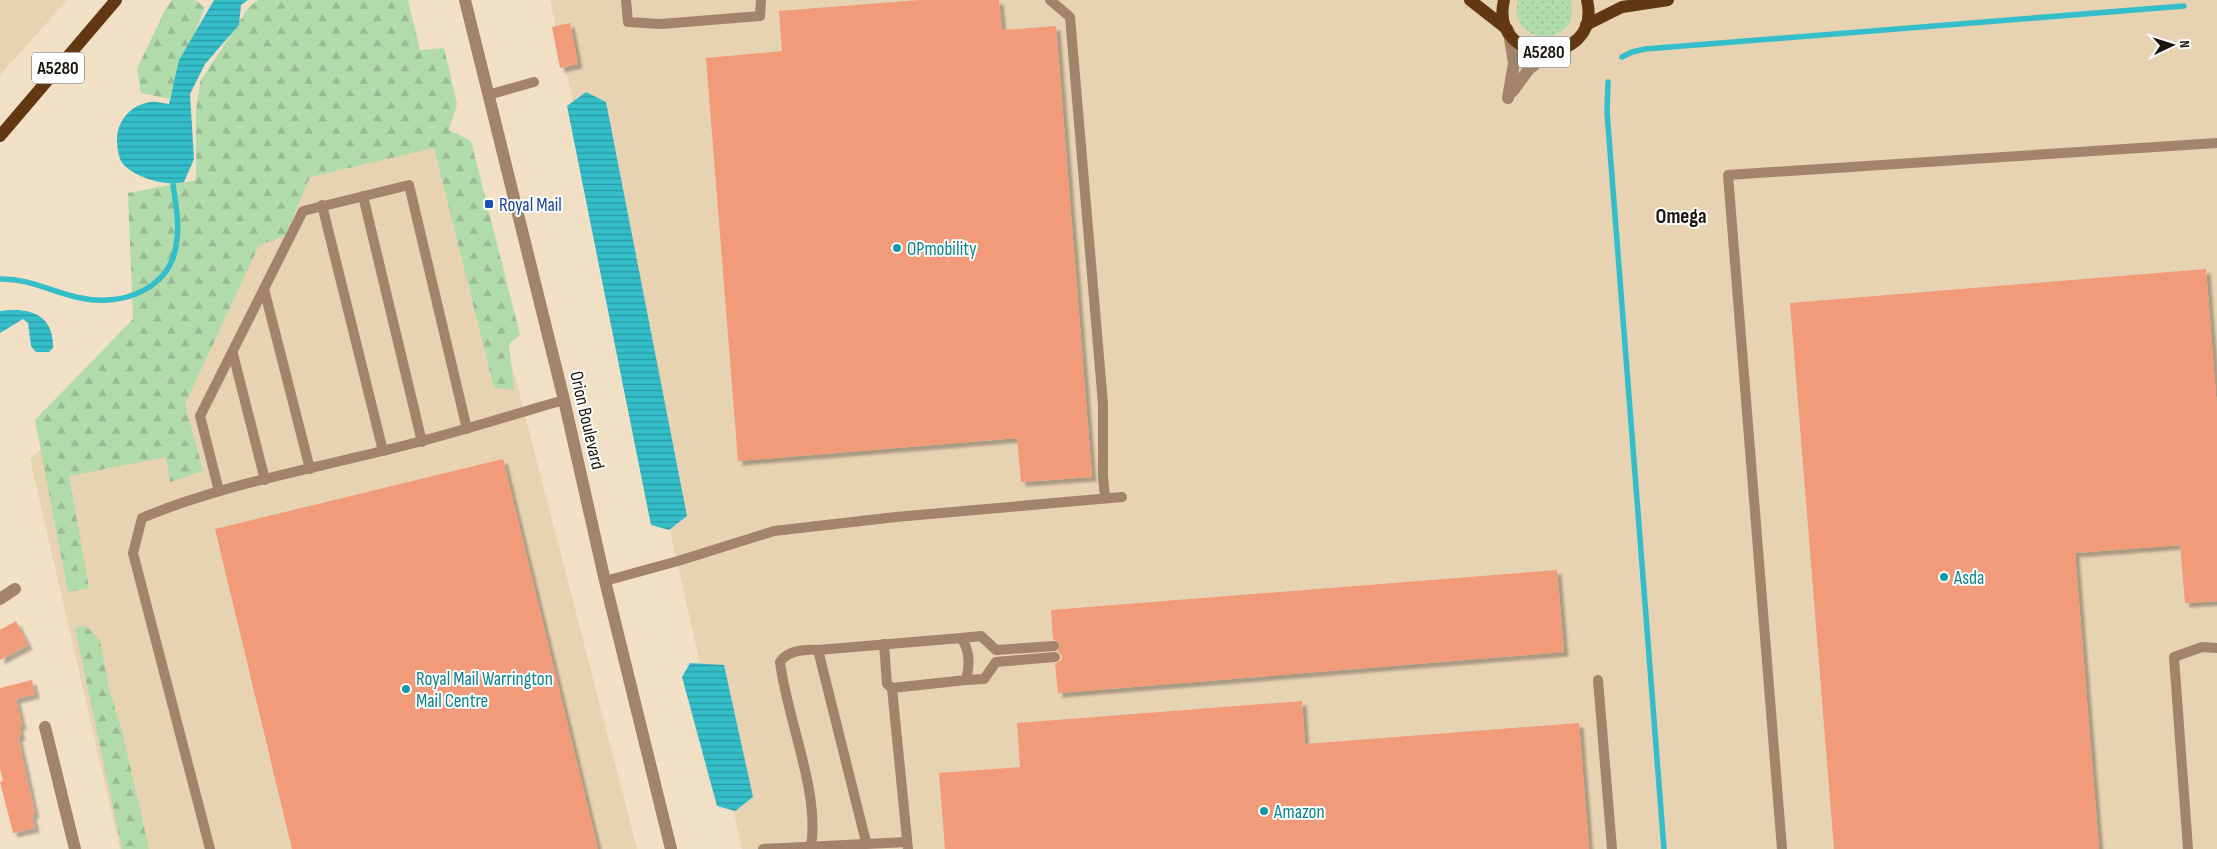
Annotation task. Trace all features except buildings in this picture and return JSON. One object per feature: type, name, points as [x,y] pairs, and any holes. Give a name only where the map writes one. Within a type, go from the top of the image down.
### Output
[{"type":"main road","name":"A5280","points":[[1470,0],[1508,30],[1517,42],[1528,49],[1550,53],[1571,44],[1586,25],[1622,7],[1668,0]]},
{"type":"main road","name":"A5280","points":[[1504,0],[1504,20],[1508,30]]},
{"type":"main road","name":"A5280","points":[[1586,25],[1588,14],[1587,0]]},
{"type":"main road","name":"A5280","points":[[0,136],[109,2]]},
{"type":"street","name":"Orion Boulevard","points":[[465,0],[564,400],[605,580],[671,849]]},
{"type":"street","points":[[1508,30],[1514,63],[1508,98],[1529,69],[1550,53]]},
{"type":"street","points":[[0,599],[15,589]]},
{"type":"street","points":[[45,727],[75,849]]},
{"type":"lane","points":[[626,0],[628,22],[661,24],[760,16],[761,0]]},
{"type":"lane","points":[[1050,0],[1070,18],[1103,404],[1103,476],[1106,498]]},
{"type":"lane","points":[[488,95],[534,82]]},
{"type":"lane","points":[[1782,849],[1728,175],[2217,143]]},
{"type":"lane","points":[[219,491],[200,416],[233,354],[303,211],[322,205],[409,185],[467,430]]},
{"type":"lane","points":[[363,196],[422,442]]},
{"type":"lane","points":[[322,205],[383,451]]},
{"type":"lane","points":[[264,289],[310,469]]},
{"type":"lane","points":[[233,354],[265,480]]},
{"type":"lane","points":[[210,849],[133,554],[142,518],[171,506],[219,491],[422,442],[467,430],[501,417],[564,400]]},
{"type":"lane","points":[[605,580],[678,561],[774,531],[896,517],[1122,497]]},
{"type":"lane","points":[[811,846],[814,826],[810,798],[783,686],[780,662],[784,655],[798,651],[981,636],[996,650],[1054,646]]},
{"type":"lane","points":[[961,638],[967,646],[969,670],[966,680]]},
{"type":"lane","points":[[884,644],[887,684],[892,688],[984,679],[996,662],[1055,657]]},
{"type":"lane","points":[[2188,849],[2174,657],[2202,647],[2217,648]]},
{"type":"lane","points":[[818,650],[866,842]]},
{"type":"lane","points":[[1598,680],[1612,849]]},
{"type":"lane","points":[[763,849],[866,842],[908,845],[892,688]]},
{"type":"shaded area","points":[[0,0],[67,0],[0,75]]},
{"type":"shaded area","points":[[550,0],[2217,0],[2217,849],[742,849]]},
{"type":"shaded area","points":[[442,121],[458,156],[637,849],[120,849],[30,459],[41,449],[276,164]]},
{"type":"green space","points":[[172,0],[195,0],[205,7],[169,99],[141,93],[137,69],[166,8]]},
{"type":"green space","points":[[258,0],[408,0],[420,50],[444,48],[457,104],[449,130],[471,141],[520,335],[509,344],[514,390],[494,388],[434,148],[310,177],[285,236],[259,245],[185,404],[203,471],[170,482],[166,457],[69,476],[89,588],[68,592],[35,420],[133,319],[128,193],[196,180],[196,111],[200,82],[249,7]]},
{"type":"green space","points":[[1518,0],[1571,0],[1571,16],[1566,28],[1556,34],[1544,36],[1532,34],[1523,27],[1517,16]]},
{"type":"green space","points":[[86,626],[100,641],[109,688],[123,735],[149,849],[122,849],[75,628]]},
{"type":"water","points":[[214,0],[248,0],[241,5],[239,25],[205,64],[190,94],[194,159],[184,182],[169,183],[143,177],[128,169],[120,159],[117,138],[120,125],[127,114],[137,106],[152,102],[169,104],[179,60]]},
{"type":"water","points":[[586,92],[606,102],[687,516],[669,530],[651,525],[567,106]]},
{"type":"water","points":[[21,310],[38,315],[49,327],[53,348],[49,352],[36,352],[31,346],[28,323],[23,319],[0,333],[0,311]]},
{"type":"water","points":[[690,663],[724,665],[753,797],[735,811],[717,806],[682,677]]},
{"type":"waterway","points":[[1622,57],[1645,49],[2184,6]]},
{"type":"waterway","points":[[1608,82],[1607,112],[1664,849]]},
{"type":"waterway","points":[[0,279],[31,283],[71,296],[96,300],[111,300],[140,292],[164,274],[172,261],[178,231],[173,185]]},
{"type":"place","name":"Royal Mail","points":[[489,204]]},
{"type":"place","name":"OPmobility","points":[[897,248]]},
{"type":"place","name":"Asda","points":[[1944,577]]},
{"type":"place","name":"Royal Mail Warrington Mail Centre","points":[[406,689]]},
{"type":"place","name":"Amazon","points":[[1264,811]]},
{"type":"district","name":"Omega","points":[[1681,216]]}]
